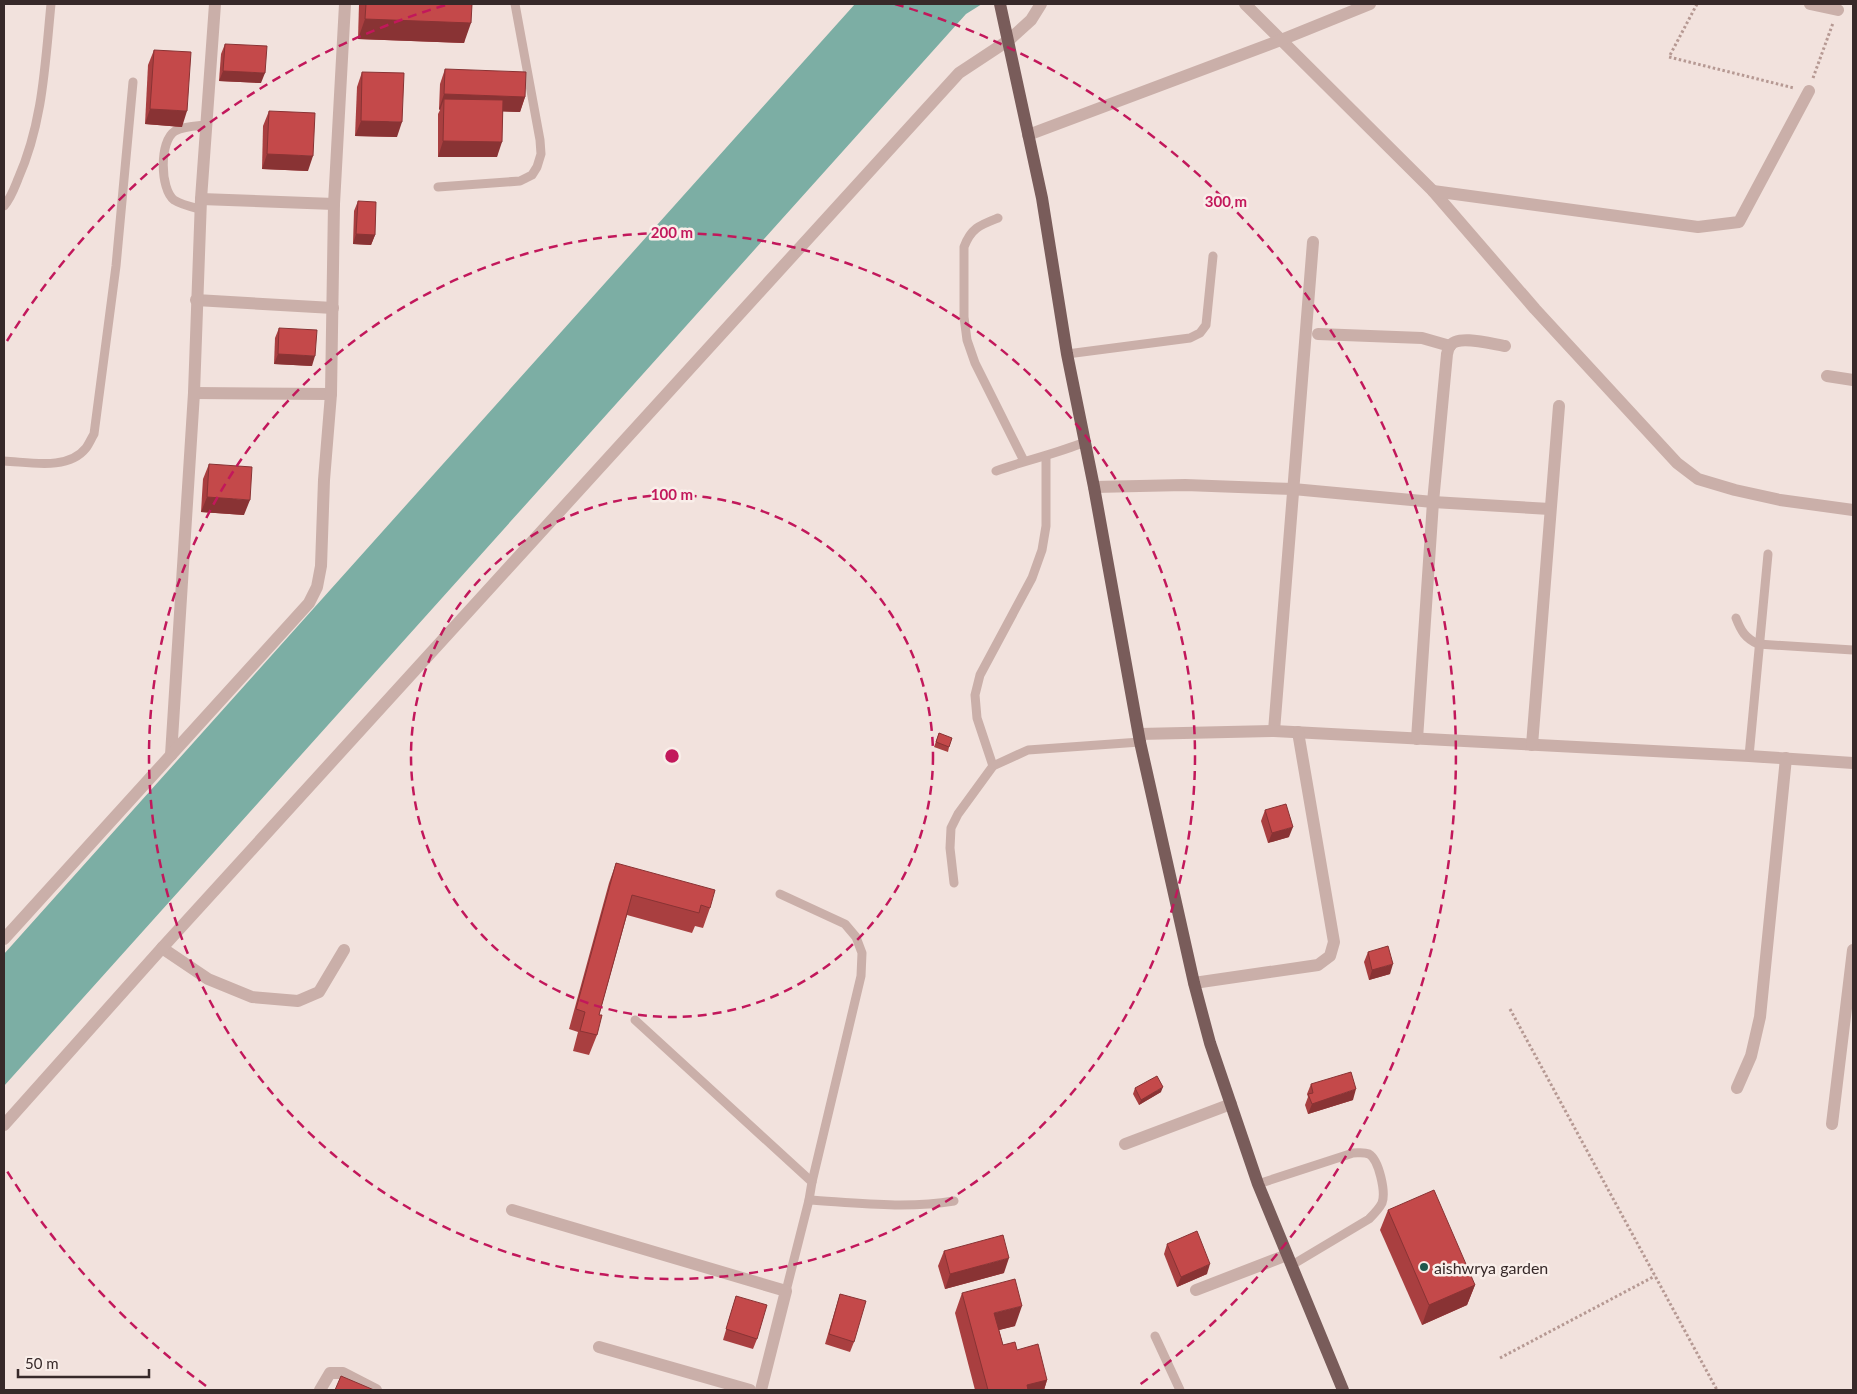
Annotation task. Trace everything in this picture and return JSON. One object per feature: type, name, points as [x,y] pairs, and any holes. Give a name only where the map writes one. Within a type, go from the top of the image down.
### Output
[{"type":"main road","points":[[1001,7],[1044,208],[1067,354],[1094,487],[1140,738],[1194,983],[1210,1043],[1258,1184],[1343,1390]]},
{"type":"street","points":[[171,755],[194,393],[201,204],[215,4]]},
{"type":"street","points":[[4,939],[309,603],[317,586],[321,566],[330,394],[334,204],[345,4]]},
{"type":"street","points":[[4,1125],[162,948],[958,72],[1009,40],[1031,20],[1041,4]]},
{"type":"street","points":[[1245,4],[1433,191],[1535,309],[1677,463],[1698,479],[1735,490],[1780,500],[1853,510]]},
{"type":"street","points":[[1028,135],[1281,40],[1370,4]]},
{"type":"street","points":[[1810,4],[1838,10]]},
{"type":"street","points":[[1433,191],[1698,227],[1739,222],[1808,91]]},
{"type":"street","points":[[201,204],[334,204]]},
{"type":"street","points":[[1274,731],[1313,242]]},
{"type":"street","points":[[196,300],[333,308]]},
{"type":"street","points":[[1318,334],[1422,338],[1450,346]]},
{"type":"street","points":[[1417,739],[1433,502],[1447,354],[1450,346],[1463,339],[1505,346]]},
{"type":"street","points":[[1827,376],[1853,380]]},
{"type":"street","points":[[194,393],[330,394]]},
{"type":"street","points":[[1532,745],[1559,406]]},
{"type":"street","points":[[1094,487],[1185,485],[1293,489],[1433,502],[1550,509]]},
{"type":"street","points":[[1140,738],[1274,731],[1853,763]]},
{"type":"street","points":[[1194,983],[1318,966],[1330,956],[1334,942],[1298,732]]},
{"type":"street","points":[[1737,1088],[1751,1056],[1760,1017],[1786,758]]},
{"type":"street","points":[[162,948],[208,979],[252,997],[298,1001],[320,992],[344,950]]},
{"type":"street","points":[[1832,1124],[1853,950]]},
{"type":"street","points":[[1124,1144],[1231,1104]]},
{"type":"street","points":[[512,1210],[786,1291],[761,1390]]},
{"type":"street","points":[[1196,1290],[1289,1260]]},
{"type":"street","points":[[598,1347],[750,1390]]},
{"type":"street","points":[[320,1390],[330,1374],[337,1373],[343,1373],[376,1390]]},
{"type":"lane","points":[[4,206],[9,200],[27,159],[39,114],[51,4]]},
{"type":"lane","points":[[438,187],[520,181],[532,175],[537,167],[541,154],[540,140],[515,4]]},
{"type":"lane","points":[[4,461],[54,464],[74,458],[86,449],[94,434],[116,266],[133,82]]},
{"type":"lane","points":[[201,204],[183,204],[173,199],[164,181],[164,150],[168,139],[174,132],[182,128],[206,125]]},
{"type":"lane","points":[[998,218],[975,228],[968,236],[964,247],[964,317],[967,340],[975,363],[1024,461]]},
{"type":"lane","points":[[1067,354],[1190,338],[1200,333],[1206,325],[1213,256]]},
{"type":"lane","points":[[996,471],[1084,442]]},
{"type":"lane","points":[[993,766],[977,718],[975,694],[980,675],[1032,578],[1042,550],[1046,526],[1046,456]]},
{"type":"lane","points":[[1749,756],[1758,644],[1768,554]]},
{"type":"lane","points":[[1736,618],[1740,629],[1747,639],[1758,644],[1853,650]]},
{"type":"lane","points":[[954,883],[950,848],[951,828],[958,814],[993,766],[1028,750],[1140,738]]},
{"type":"lane","points":[[780,894],[845,924],[856,936],[862,953],[861,976],[812,1182],[810,1200],[786,1291]]},
{"type":"lane","points":[[635,1020],[812,1182]]},
{"type":"lane","points":[[1258,1184],[1353,1153],[1364,1152],[1375,1159],[1384,1192],[1377,1212],[1369,1219],[1289,1260]]},
{"type":"lane","points":[[810,1200],[900,1206],[926,1206],[954,1201]]},
{"type":"lane","points":[[1155,1336],[1180,1390]]},
{"type":"path","points":[[1697,4],[1669,57],[1808,91],[1838,10]]},
{"type":"path","points":[[1510,1009],[1717,1390]]},
{"type":"path","points":[[1500,1358],[1655,1276]]},
{"type":"water","points":[[855,4],[982,4],[966,14],[4,1086],[4,954]]},
{"type":"building","points":[[366,4],[472,4],[471,23],[365,19]]},
{"type":"building","points":[[225,44],[267,46],[265,73],[223,71]]},
{"type":"building","points":[[154,50],[191,52],[187,111],[150,109]]},
{"type":"building","points":[[445,69],[526,72],[525,97],[444,94]]},
{"type":"building","points":[[362,72],[404,73],[402,122],[361,121]]},
{"type":"building","points":[[444,99],[503,100],[502,142],[443,141]]},
{"type":"building","points":[[269,111],[315,113],[313,156],[267,154]]},
{"type":"building","points":[[358,201],[376,202],[375,235],[356,234]]},
{"type":"building","points":[[279,328],[317,330],[315,356],[278,354]]},
{"type":"building","points":[[209,464],[252,467],[250,500],[207,497]]},
{"type":"building","points":[[939,733],[952,738],[949,747],[936,742]]},
{"type":"building","points":[[1286,804],[1293,827],[1272,833],[1265,810]]},
{"type":"building","points":[[616,863],[715,890],[710,908],[701,905],[699,913],[632,895],[599,1015],[602,1015],[597,1035],[580,1031],[585,1012],[576,1009]]},
{"type":"building","points":[[1388,946],[1393,964],[1372,970],[1368,952]]},
{"type":"building","points":[[1351,1072],[1356,1089],[1312,1104],[1308,1094],[1313,1093],[1311,1084]]},
{"type":"building","points":[[1157,1076],[1163,1087],[1141,1100],[1135,1088]]},
{"type":"building","points":[[1434,1190],[1475,1285],[1429,1305],[1388,1210]]},
{"type":"building","points":[[1197,1231],[1210,1264],[1181,1277],[1167,1244]]},
{"type":"building","points":[[1003,1235],[1009,1258],[950,1274],[944,1251]]},
{"type":"building","points":[[1015,1279],[1022,1306],[994,1313],[1003,1345],[1015,1342],[1017,1350],[1038,1344],[1047,1380],[1027,1385],[1028,1390],[988,1390],[962,1293]]},
{"type":"building","points":[[840,1294],[866,1301],[854,1342],[829,1334]]},
{"type":"building","points":[[736,1296],[767,1305],[757,1339],[726,1329]]},
{"type":"building","points":[[341,1376],[374,1390],[335,1390]]},
{"type":"place","name":"aishwrya garden","points":[[1424,1267]]}]
